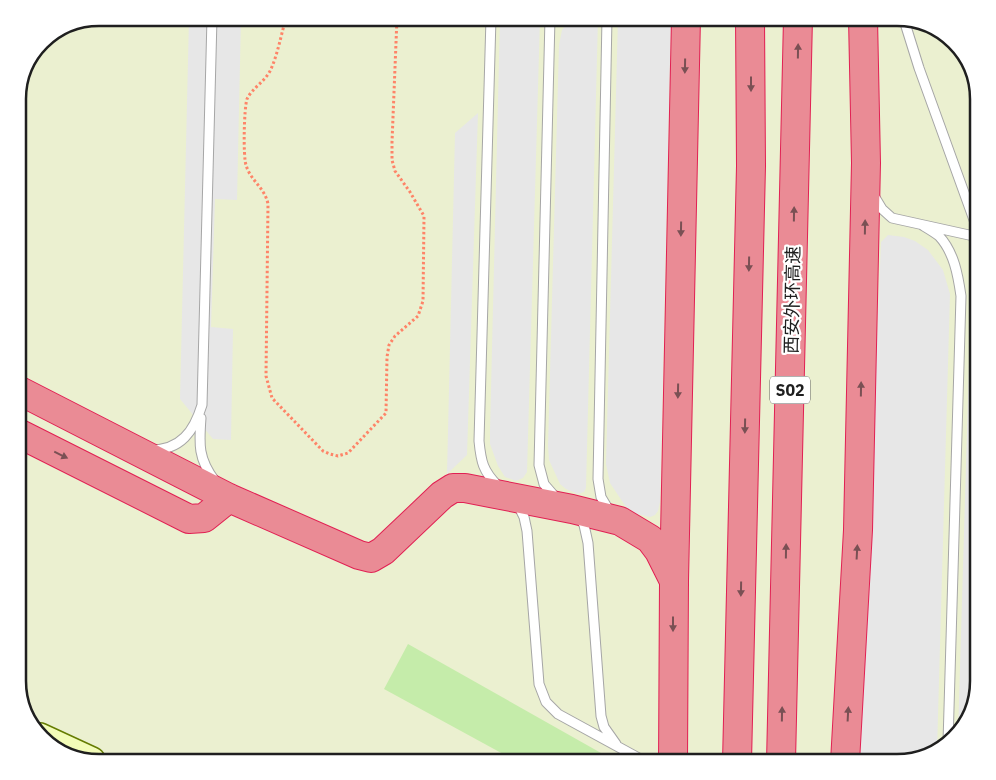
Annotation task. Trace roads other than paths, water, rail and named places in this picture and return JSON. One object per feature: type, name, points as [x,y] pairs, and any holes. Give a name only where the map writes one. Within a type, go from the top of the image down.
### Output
[{"type":"highway","points":[[673,754],[674,581],[686,26]]},
{"type":"highway","name":"S02","points":[[737,754],[751,166],[750,26]]},
{"type":"highway","name":"西安外环高速","points":[[781,754],[798,26]]},
{"type":"highway","points":[[846,754],[858,530],[866,167],[863,26]]},
{"type":"highway","points":[[26,394],[229,498],[359,555],[371,558],[383,551],[442,495],[453,488],[465,488],[572,508],[620,521],[650,539],[659,551],[674,581]]},
{"type":"highway","points":[[26,437],[189,519],[204,518],[229,498]]},
{"type":"lane","points":[[212,26],[202,406],[199,446],[209,473],[229,498]]},
{"type":"lane","points":[[491,26],[480,461],[488,476],[518,505],[524,517],[539,684],[546,702],[558,714],[632,754]]},
{"type":"lane","points":[[550,26],[539,465],[544,484],[556,499],[572,508],[584,526],[588,543],[601,716],[604,727],[619,747]]},
{"type":"lane","points":[[550,30],[551,26]]},
{"type":"lane","points":[[608,26],[598,478],[601,497],[608,511],[620,521]]},
{"type":"lane","points":[[906,27],[970,209]]},
{"type":"lane","points":[[866,167],[873,193],[882,209],[892,218],[970,235]]},
{"type":"lane","points":[[922,225],[938,236],[948,249],[958,278],[961,296],[948,732]]},
{"type":"lane","points":[[137,450],[155,450],[172,446],[187,437],[197,423],[202,406]]}]
